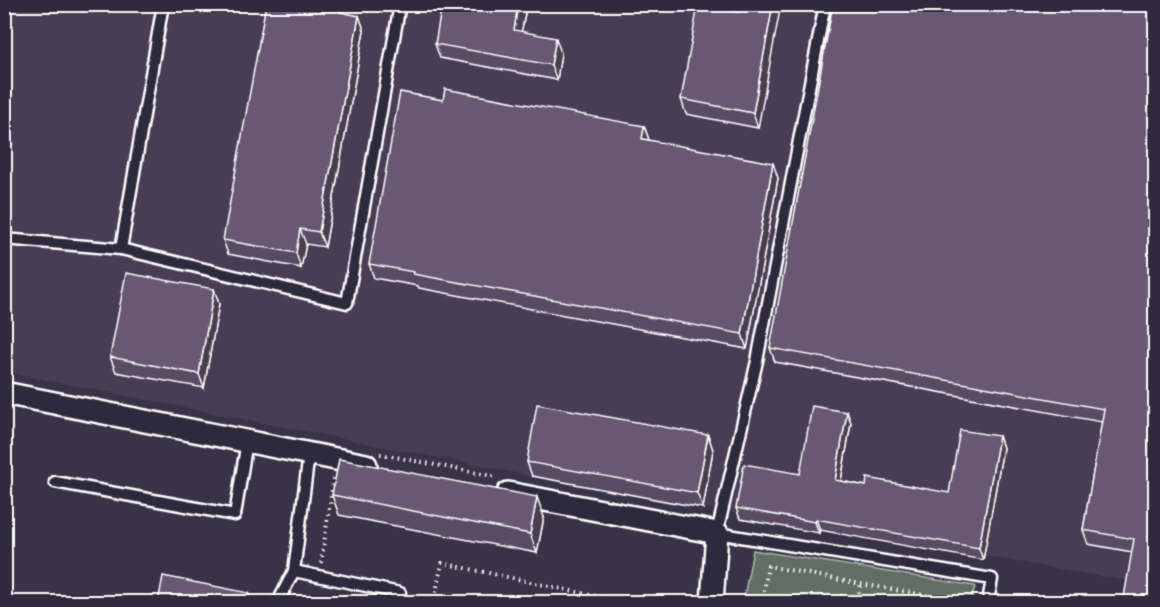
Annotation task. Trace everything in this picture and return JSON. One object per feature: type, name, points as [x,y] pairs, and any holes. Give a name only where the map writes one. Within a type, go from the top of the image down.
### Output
[{"type":"street","points":[[4,393],[383,468]]},
{"type":"street","points":[[487,488],[717,533],[712,603]]},
{"type":"lane","points":[[121,249],[163,4]]},
{"type":"lane","points":[[4,239],[121,249],[347,303],[400,4]]},
{"type":"lane","points":[[825,4],[757,361],[717,533],[992,579],[988,603]]},
{"type":"lane","points":[[55,482],[235,515],[247,441]]},
{"type":"lane","points":[[278,603],[294,571],[309,454]]},
{"type":"lane","points":[[294,571],[400,593]]},
{"type":"path","points":[[319,576],[337,459]]},
{"type":"path","points":[[434,601],[442,563],[614,600]]},
{"type":"path","points":[[762,603],[768,566],[964,603]]},
{"type":"path","points":[[858,599],[861,584]]},
{"type":"path","points":[[400,593],[441,603]]},
{"type":"path","points":[[840,603],[841,596],[875,603]]},
{"type":"path","points":[[763,597],[792,603]]},
{"type":"shaded area","points":[[4,5],[1155,5],[1134,582],[984,556],[983,560],[820,530],[819,533],[740,519],[740,514],[532,476],[5,372]]},
{"type":"green space","points":[[753,550],[975,586],[971,602],[743,602]]},
{"type":"building","points":[[266,4],[335,4],[342,6],[340,12],[359,16],[319,232],[300,229],[296,253],[223,240]]},
{"type":"building","points":[[442,4],[518,4],[514,30],[556,38],[551,65],[435,44]]},
{"type":"building","points":[[739,4],[773,4],[753,113],[681,99],[698,5],[738,12]]},
{"type":"building","points":[[833,4],[1155,4],[1155,603],[1123,603],[1134,539],[1083,530],[1104,409],[770,348]]},
{"type":"building","points":[[445,89],[644,126],[642,139],[773,163],[742,334],[369,264],[400,92],[443,100]]},
{"type":"building","points":[[126,273],[214,289],[199,374],[110,357]]},
{"type":"building","points":[[537,404],[708,435],[697,493],[527,462]]},
{"type":"building","points":[[812,406],[847,412],[835,480],[866,486],[867,478],[949,493],[960,430],[999,436],[979,548],[816,519],[815,522],[736,508],[744,464],[800,474]]},
{"type":"building","points":[[339,459],[537,497],[530,534],[332,495]]},
{"type":"building","points":[[163,576],[249,593],[247,603],[158,603]]}]
